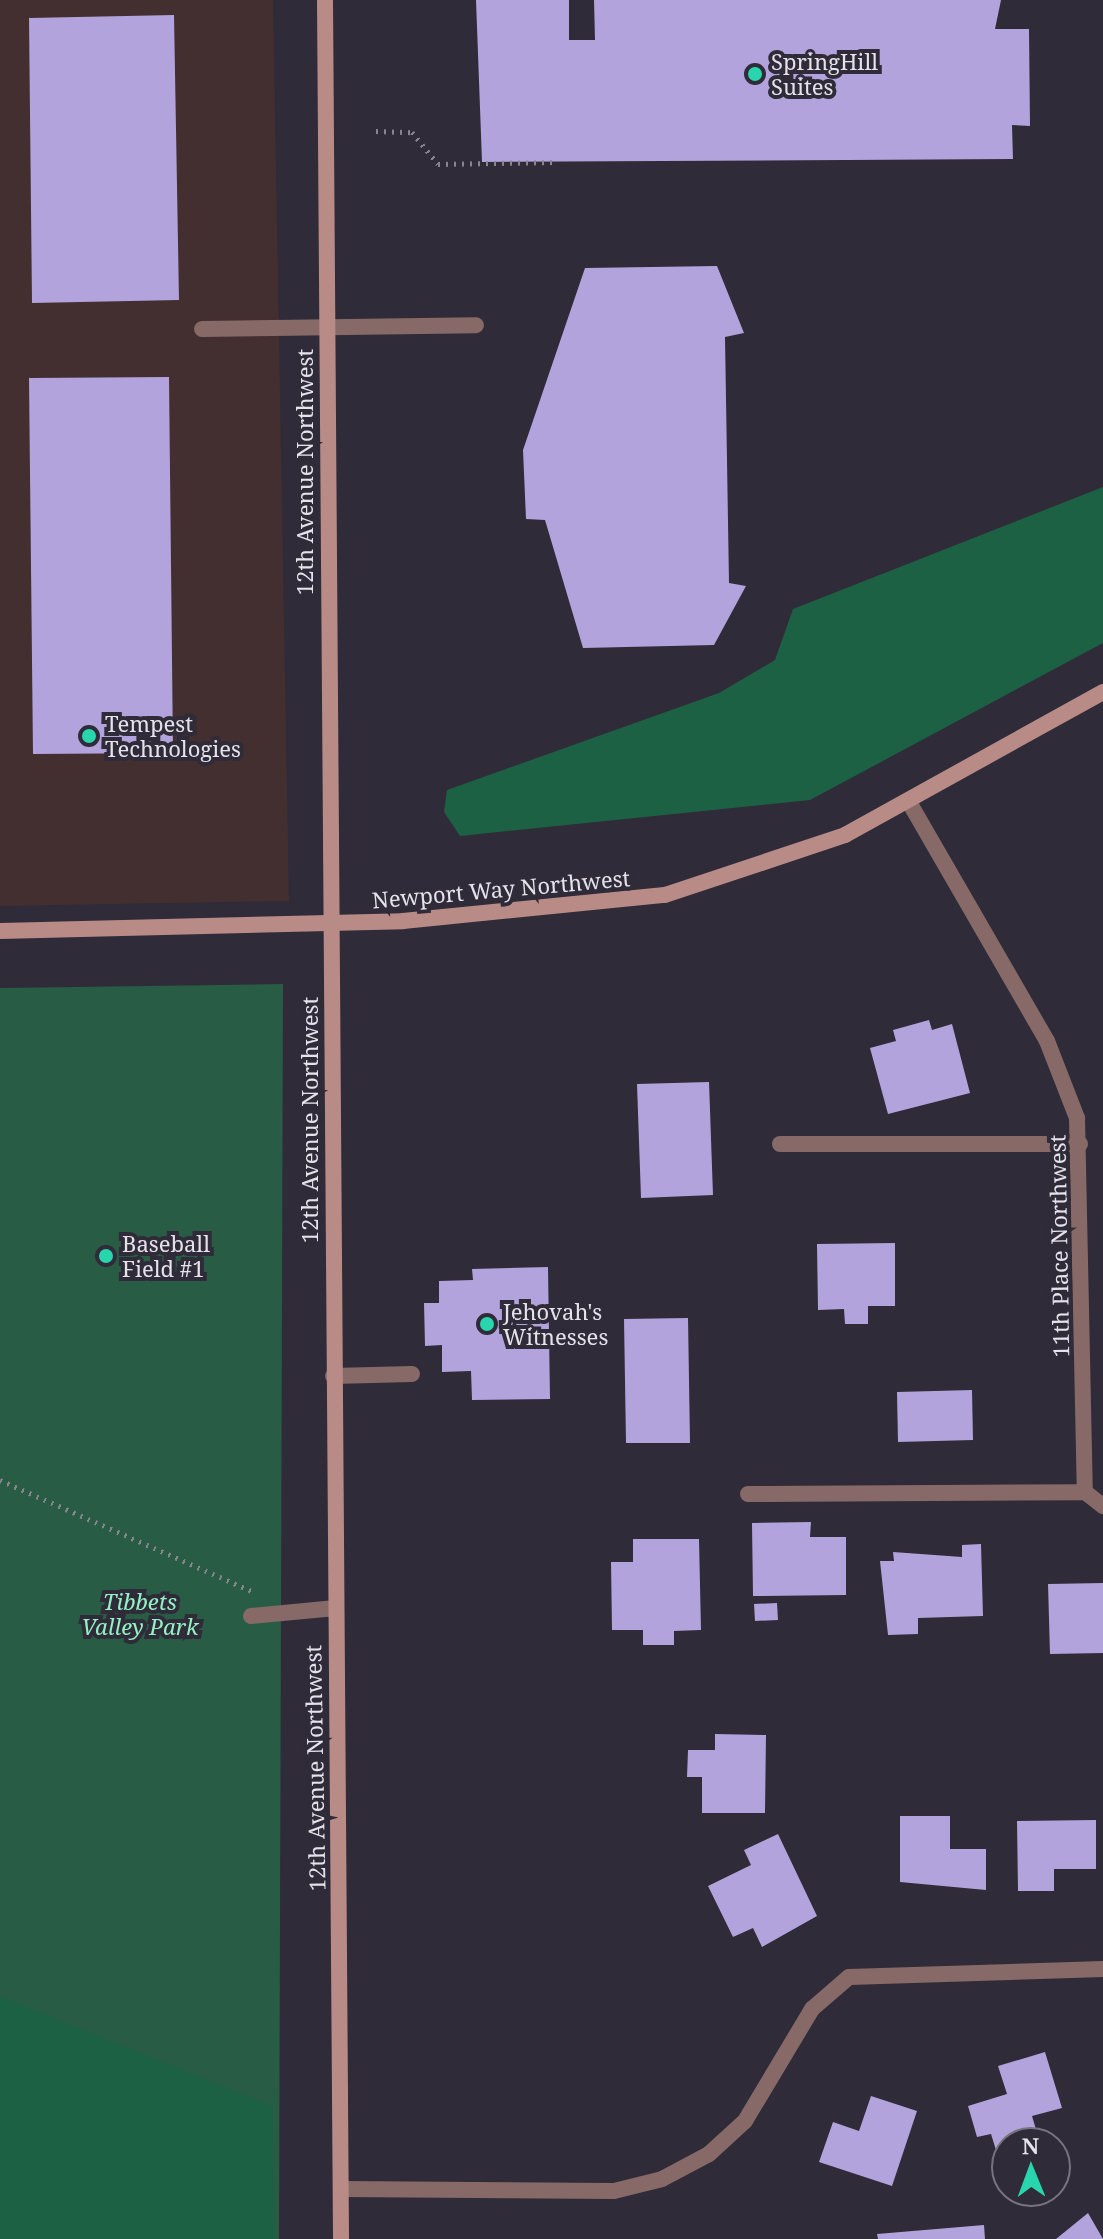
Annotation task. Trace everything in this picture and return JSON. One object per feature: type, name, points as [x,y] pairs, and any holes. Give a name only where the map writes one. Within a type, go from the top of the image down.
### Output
[{"type":"street","name":"12th Avenue Northwest","points":[[325,0],[341,2239]]},
{"type":"street","points":[[202,329],[476,325]]},
{"type":"street","name":"Newport Way Northwest","points":[[0,931],[330,924],[551,911],[665,895],[803,852],[909,802],[1103,692]]},
{"type":"street","name":"11th Place Northwest","points":[[909,802],[1047,1041],[1069,1090],[1080,1144],[1085,1492]]},
{"type":"street","points":[[780,1144],[1080,1144]]},
{"type":"street","points":[[333,1376],[412,1374]]},
{"type":"street","points":[[748,1494],[1085,1492],[1103,1506]]},
{"type":"street","points":[[251,1616],[336,1608]]},
{"type":"street","points":[[341,2189],[614,2191],[662,2179],[709,2154],[745,2121],[812,2009],[849,1977],[1103,1969]]},
{"type":"path","points":[[376,131],[412,132],[438,164],[558,162]]},
{"type":"path","points":[[0,1480],[265,1591]]},
{"type":"shaded area","points":[[0,0],[273,0],[289,901],[0,906]]},
{"type":"green space","points":[[1103,487],[1103,643],[810,800],[460,836],[444,812],[447,790],[719,693],[775,660],[793,609]]},
{"type":"green space","name":"Tibbets Valley Park","points":[[283,984],[279,2239],[0,2239],[0,988]]},
{"type":"green space","points":[[0,1996],[272,2106],[274,2239],[0,2239]]},
{"type":"building","name":"SpringHill Suites","points":[[476,0],[569,0],[569,40],[595,40],[594,0],[1001,0],[995,29],[1029,29],[1030,126],[1012,125],[1013,159],[482,162]]},
{"type":"building","points":[[174,15],[179,300],[32,303],[29,18]]},
{"type":"building","points":[[717,266],[744,333],[725,337],[729,583],[746,586],[714,645],[583,648],[545,520],[526,519],[523,450],[585,268]]},
{"type":"building","points":[[169,377],[173,753],[33,754],[29,378]]},
{"type":"building","points":[[929,1020],[932,1030],[952,1024],[970,1093],[888,1114],[870,1048],[896,1041],[893,1030]]},
{"type":"building","points":[[709,1082],[713,1195],[641,1198],[637,1084]]},
{"type":"building","points":[[895,1243],[895,1306],[868,1306],[868,1324],[845,1324],[844,1309],[818,1310],[817,1244]]},
{"type":"building","name":"Jehovah's Witnesses","points":[[548,1267],[550,1399],[472,1400],[471,1371],[442,1372],[442,1345],[425,1346],[424,1303],[439,1303],[439,1281],[473,1280],[472,1269]]},
{"type":"building","points":[[688,1318],[690,1443],[626,1443],[624,1319]]},
{"type":"building","points":[[972,1390],[973,1440],[898,1442],[897,1392]]},
{"type":"building","points":[[811,1522],[810,1537],[846,1537],[846,1595],[753,1596],[752,1523]]},
{"type":"building","points":[[633,1539],[699,1539],[701,1630],[674,1631],[674,1645],[643,1645],[643,1630],[612,1630],[611,1562],[633,1562]]},
{"type":"building","points":[[981,1544],[983,1616],[918,1618],[918,1634],[888,1635],[880,1561],[894,1561],[893,1552],[962,1557],[962,1545]]},
{"type":"building","points":[[1103,1583],[1103,1653],[1050,1654],[1048,1584]]},
{"type":"building","points":[[777,1603],[778,1620],[755,1621],[754,1604]]},
{"type":"building","points":[[715,1734],[766,1735],[765,1813],[702,1813],[702,1777],[687,1777],[688,1750],[715,1750]]},
{"type":"building","points":[[900,1816],[950,1816],[950,1849],[986,1849],[986,1890],[900,1882]]},
{"type":"building","points":[[1096,1820],[1096,1869],[1054,1869],[1054,1891],[1018,1891],[1017,1821]]},
{"type":"building","points":[[778,1834],[817,1916],[762,1947],[753,1928],[733,1937],[708,1886],[751,1865],[744,1850]]},
{"type":"building","points":[[1045,2052],[1062,2108],[1032,2116],[1035,2127],[991,2127],[991,2134],[977,2137],[968,2106],[1007,2094],[998,2066]]},
{"type":"building","points":[[871,2096],[917,2111],[892,2186],[819,2162],[833,2122],[859,2131]]},
{"type":"building","points":[[1088,2213],[1103,2239],[1056,2239]]},
{"type":"building","points":[[984,2225],[985,2239],[878,2239],[877,2234]]},
{"type":"place","name":"SpringHill Suites","points":[[755,74]]},
{"type":"place","name":"Tempest Technologies","points":[[89,736]]},
{"type":"place","name":"Baseball Field #1","points":[[106,1256]]},
{"type":"place","name":"Jehovah's Witnesses","points":[[487,1324]]}]
